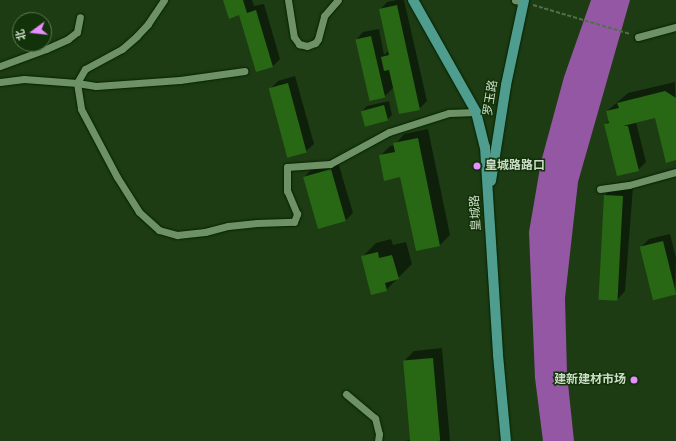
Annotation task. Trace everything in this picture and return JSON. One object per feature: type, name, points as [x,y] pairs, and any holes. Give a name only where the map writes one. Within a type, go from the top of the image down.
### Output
[{"type":"main road","name":"皇城路","points":[[413,0],[476,112],[485,147],[498,355],[506,441]]},
{"type":"main road","name":"罗玉路","points":[[488,200],[521,1]]},
{"type":"street","points":[[164,0],[148,24],[137,36],[122,49],[85,70],[78,83],[81,110],[117,177],[139,212],[159,230],[178,235],[205,232],[236,225],[294,222],[297,214],[287,190],[287,167],[330,164],[389,132],[449,113],[476,112]]},
{"type":"street","points":[[288,0],[294,37],[299,44],[307,46],[312,45],[318,39],[324,16],[338,0]]},
{"type":"street","points":[[0,66],[68,39],[77,32],[80,17]]},
{"type":"street","points":[[638,37],[676,27]]},
{"type":"street","points":[[0,82],[24,79],[78,83],[96,86],[120,85],[180,80],[244,71]]},
{"type":"street","points":[[600,189],[629,186],[676,172]]},
{"type":"street","points":[[346,394],[375,418],[378,441]]},
{"type":"path","points":[[521,1],[560,15],[638,37]]},
{"type":"shaded area","points":[[591,0],[630,0],[578,182],[565,298],[567,374],[574,441],[543,441],[535,378],[529,232],[541,162],[564,77]]},
{"type":"building","points":[[223,0],[243,0],[247,13],[256,10],[273,67],[256,72],[239,15],[229,19]]},
{"type":"building","points":[[397,5],[420,110],[399,114],[389,70],[384,71],[381,57],[389,55],[379,9]]},
{"type":"building","points":[[371,36],[385,97],[370,101],[355,40]]},
{"type":"building","points":[[288,83],[307,153],[287,158],[269,88]]},
{"type":"building","points":[[665,91],[676,98],[676,160],[666,163],[655,118],[623,126],[628,126],[639,171],[617,176],[604,124],[609,123],[606,111],[619,108],[617,103]]},
{"type":"building","points":[[384,105],[388,120],[365,127],[361,111]]},
{"type":"building","points":[[418,138],[440,246],[416,251],[400,177],[384,181],[379,155],[395,152],[393,143]]},
{"type":"building","points":[[331,169],[346,221],[318,229],[303,177]]},
{"type":"building","points":[[604,195],[623,196],[617,301],[599,300]]},
{"type":"building","points":[[663,241],[676,294],[653,300],[640,247]]},
{"type":"building","points":[[378,252],[379,258],[392,255],[399,279],[385,283],[387,291],[371,295],[361,256]]},
{"type":"building","points":[[433,358],[440,441],[410,441],[403,361]]},
{"type":"place","name":"皇城路路口","points":[[477,166]]},
{"type":"place","name":"建新建材市场","points":[[634,380]]}]
